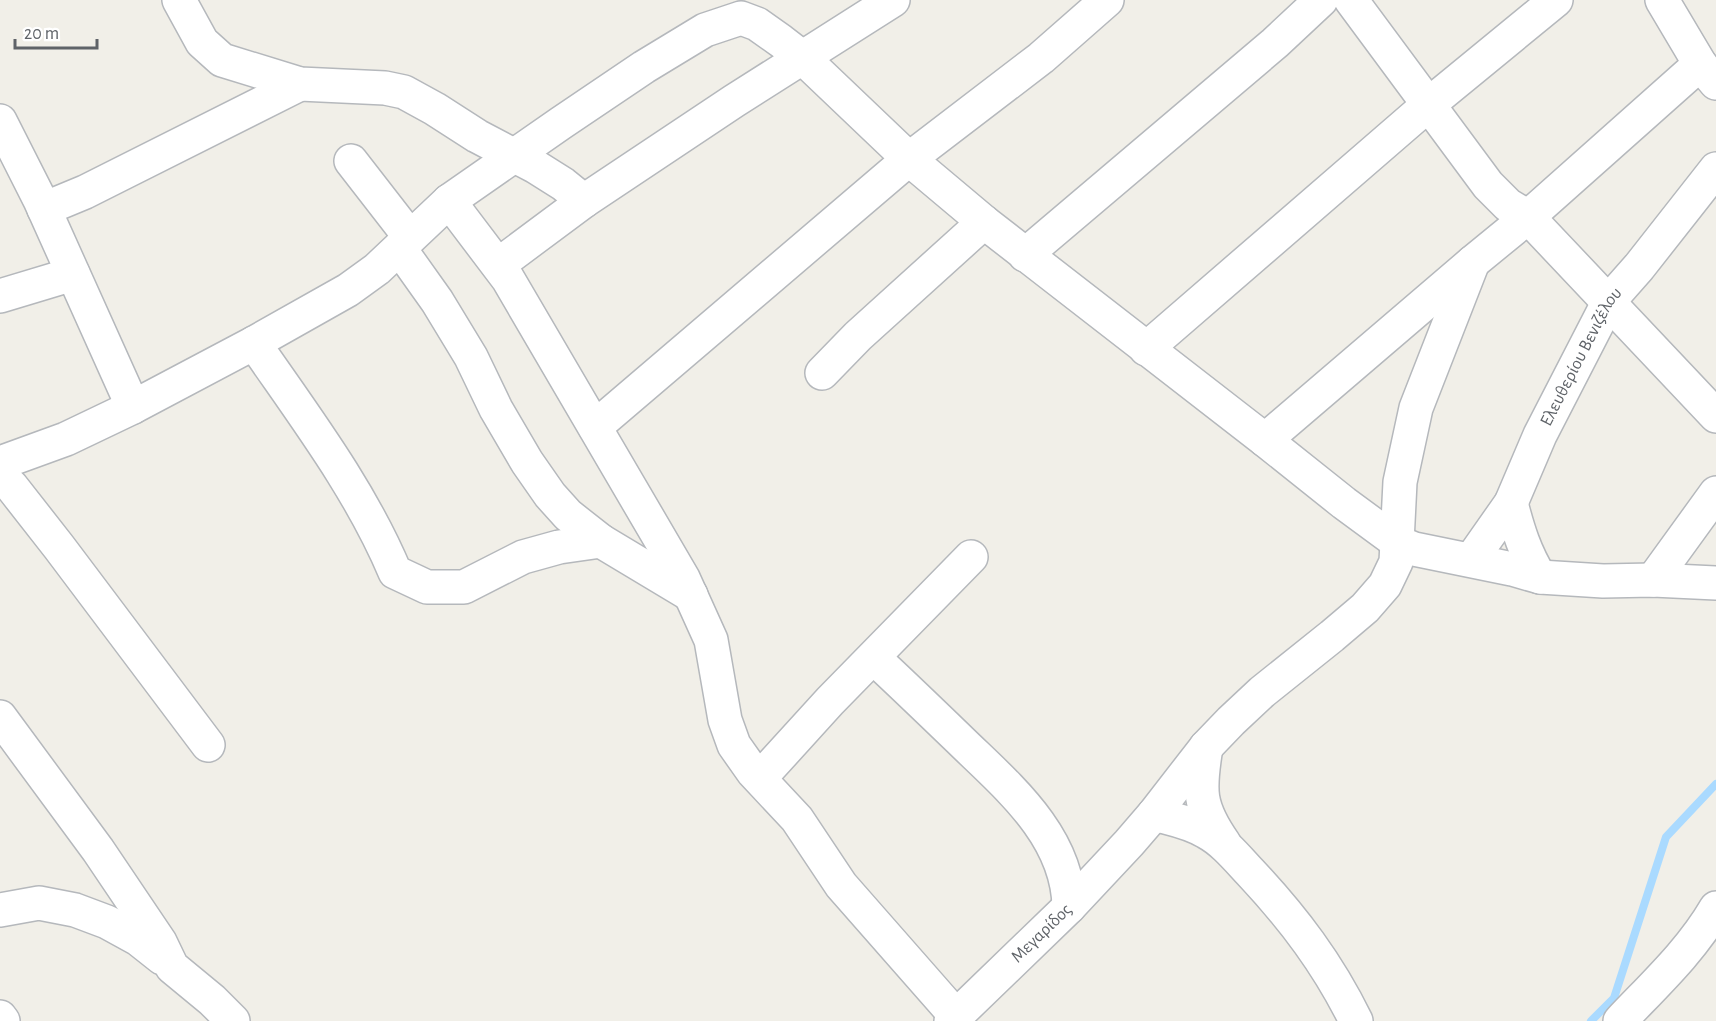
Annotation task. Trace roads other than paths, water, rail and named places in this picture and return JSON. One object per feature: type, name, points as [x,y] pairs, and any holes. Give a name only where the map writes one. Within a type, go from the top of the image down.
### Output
[{"type":"street","points":[[179,0],[202,42],[222,60],[300,84],[385,88],[404,92],[514,157],[536,167],[584,201]]},
{"type":"street","points":[[498,265],[584,201],[894,0]]},
{"type":"street","points":[[595,427],[909,159],[1041,58],[1107,0]]},
{"type":"street","points":[[1025,255],[1275,43],[1321,0]]},
{"type":"street","points":[[1351,0],[1493,191],[1508,205],[1528,217],[1716,416]]},
{"type":"street","points":[[1146,349],[1428,105],[1556,0]]},
{"type":"street","points":[[1265,440],[1473,261],[1708,73],[1662,0]]},
{"type":"street","points":[[0,463],[66,439],[134,407],[348,290],[377,269],[450,201],[644,67],[736,9],[802,58],[909,159],[984,222],[1344,504],[1397,542],[1414,549],[1540,577],[1603,581],[1653,580],[1716,583]]},
{"type":"street","points":[[44,209],[85,192],[300,84]]},
{"type":"street","points":[[5,141],[44,209],[134,407]]},
{"type":"street","points":[[351,161],[405,243],[471,357],[496,409],[527,462],[550,495],[568,515],[602,542],[692,596]]},
{"type":"street","name":"Ελευθερίου Βενιζέλου","points":[[1471,560],[1511,503],[1540,435],[1609,301],[1639,267],[1716,169]]},
{"type":"street","points":[[450,201],[508,279],[692,596],[711,640],[725,720],[734,745],[759,778],[797,819],[841,885],[954,1019]]},
{"type":"street","points":[[822,373],[858,336],[984,222]]},
{"type":"street","name":"Μεγαρίδος","points":[[954,1019],[1069,907],[1129,843],[1206,747],[1262,692],[1365,608],[1385,585],[1396,562],[1400,482],[1416,408],[1473,261]]},
{"type":"street","points":[[0,296],[73,274]]},
{"type":"street","points":[[254,343],[342,471],[382,543],[395,573],[427,587],[464,587],[523,557],[559,547],[602,542]]},
{"type":"street","points":[[0,475],[59,547],[208,745]]},
{"type":"street","points":[[1653,580],[1716,493]]},
{"type":"street","points":[[1511,503],[1518,534],[1527,557],[1540,577]]},
{"type":"street","points":[[759,778],[830,701],[970,557]]},
{"type":"street","points":[[874,657],[1005,783],[1034,816],[1062,867],[1069,895],[1069,907]]},
{"type":"street","points":[[0,717],[98,850],[160,942],[172,967]]},
{"type":"street","points":[[1206,747],[1202,771],[1202,801],[1209,822],[1228,850]]},
{"type":"street","points":[[1154,814],[1188,823],[1208,832],[1271,894],[1314,947],[1338,985],[1356,1021]]},
{"type":"street","points":[[0,910],[39,903],[75,910],[107,922],[138,939],[212,1000],[232,1021]]},
{"type":"street","points":[[1632,1016],[1704,928],[1716,908]]},
{"type":"street","points":[[0,1017],[3,1021]]},
{"type":"waterway","points":[[1591,1021],[1614,998],[1666,837],[1716,784]]}]
